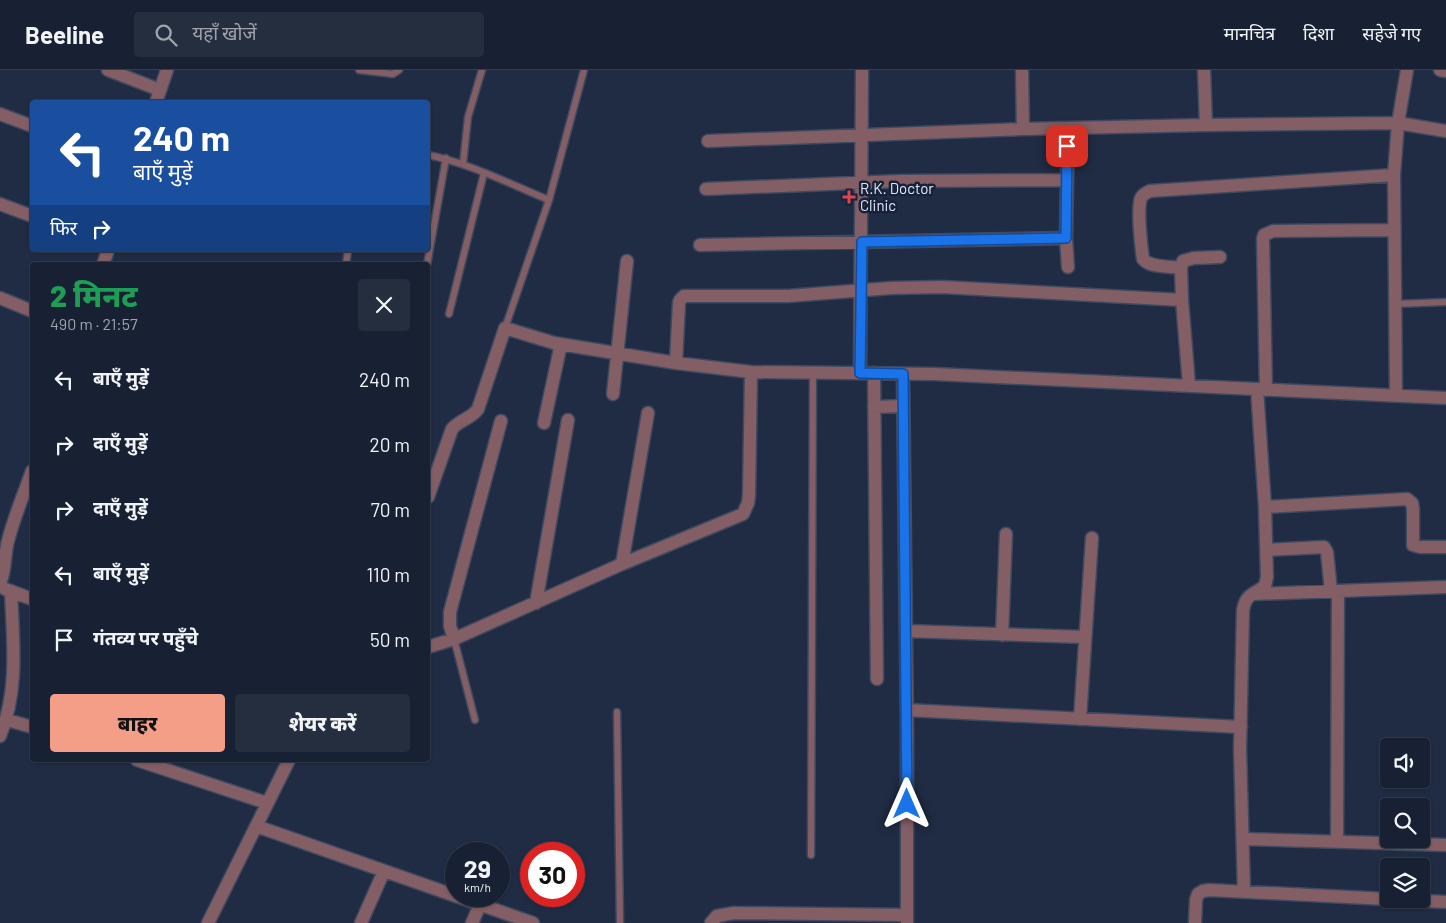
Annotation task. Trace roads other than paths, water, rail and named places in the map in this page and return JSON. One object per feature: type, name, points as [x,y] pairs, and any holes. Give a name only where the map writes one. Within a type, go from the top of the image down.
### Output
[{"type":"street","points":[[108,70],[158,96],[167,70]]},
{"type":"street","points":[[860,373],[862,182],[860,136],[862,70]]},
{"type":"street","points":[[1022,70],[1023,129]]},
{"type":"street","points":[[1204,70],[1206,125]]},
{"type":"street","points":[[1396,396],[1394,175],[1398,124],[1407,70]]},
{"type":"street","points":[[1440,70],[1446,71]]},
{"type":"street","points":[[0,114],[30,125]]},
{"type":"street","points":[[708,141],[1023,129],[1206,125],[1398,124],[1446,131]]},
{"type":"street","points":[[1068,129],[1066,238],[1068,267]]},
{"type":"street","points":[[1181,268],[1150,264],[1143,259],[1140,199],[1144,194],[1169,190],[1394,175]]},
{"type":"street","points":[[706,189],[862,182],[1067,180]]},
{"type":"street","points":[[0,204],[30,215]]},
{"type":"street","points":[[1244,892],[1240,727],[1243,610],[1244,604],[1251,594],[1261,589],[1266,583],[1261,389],[1263,239],[1264,235],[1273,231],[1394,230]]},
{"type":"street","points":[[700,245],[1066,238]]},
{"type":"street","points":[[1189,385],[1181,268],[1183,261],[1188,259],[1220,256]]},
{"type":"street","points":[[613,394],[627,261]]},
{"type":"street","points":[[676,363],[679,303],[684,296],[788,296],[891,288],[982,288],[1182,300]]},
{"type":"street","points":[[0,298],[30,310]]},
{"type":"street","points":[[430,490],[452,429],[455,425],[470,418],[478,409],[505,328],[561,344],[676,363],[751,372],[903,374],[1189,385],[1446,398]]},
{"type":"street","points":[[544,423],[561,344]]},
{"type":"street","points":[[430,646],[454,639],[622,564],[743,514],[749,495],[751,372]]},
{"type":"street","points":[[874,373],[877,679]]},
{"type":"street","points":[[710,923],[717,916],[734,914],[908,919],[903,374]]},
{"type":"street","points":[[874,407],[903,406]]},
{"type":"street","points":[[622,564],[648,413]]},
{"type":"street","points":[[536,603],[568,420]]},
{"type":"street","points":[[454,639],[450,626],[450,612],[501,421]]},
{"type":"street","points":[[0,583],[3,575],[4,554],[30,476]]},
{"type":"street","points":[[1265,507],[1408,499],[1413,509],[1413,545],[1420,547],[1446,547]]},
{"type":"street","points":[[1002,635],[1006,534]]},
{"type":"street","points":[[1080,719],[1092,538]]},
{"type":"street","points":[[1266,550],[1324,547],[1327,552],[1334,591],[1337,842]]},
{"type":"street","points":[[1251,594],[1446,587]]},
{"type":"street","points":[[0,736],[7,720],[14,668],[5,590],[30,598]]},
{"type":"street","points":[[906,631],[1085,637]]},
{"type":"street","points":[[907,710],[1240,727]]},
{"type":"street","points":[[7,720],[30,726]]},
{"type":"street","points":[[143,762],[268,803]]},
{"type":"street","points":[[208,923],[288,762]]},
{"type":"street","points":[[256,826],[445,893]]},
{"type":"street","points":[[1243,839],[1446,845]]},
{"type":"street","points":[[360,923],[384,871]]},
{"type":"street","points":[[1195,923],[1198,894],[1209,890],[1446,902]]},
{"type":"street","points":[[472,923],[479,907]]},
{"type":"street","points":[[486,907],[533,923]]},
{"type":"lane","points":[[359,70],[393,74],[399,70]]},
{"type":"lane","points":[[463,164],[468,117],[482,70]]},
{"type":"lane","points":[[505,328],[549,200],[584,70]]},
{"type":"lane","points":[[430,155],[463,164],[549,200]]},
{"type":"lane","points":[[430,248],[446,158]]},
{"type":"lane","points":[[449,314],[484,173]]},
{"type":"lane","points":[[1395,304],[1446,302]]},
{"type":"lane","points":[[811,855],[813,372]]},
{"type":"lane","points":[[454,639],[475,720]]},
{"type":"lane","points":[[617,712],[620,923]]},
{"type":"place","name":"R.K. Doctor Clinic","points":[[849,197]]}]
